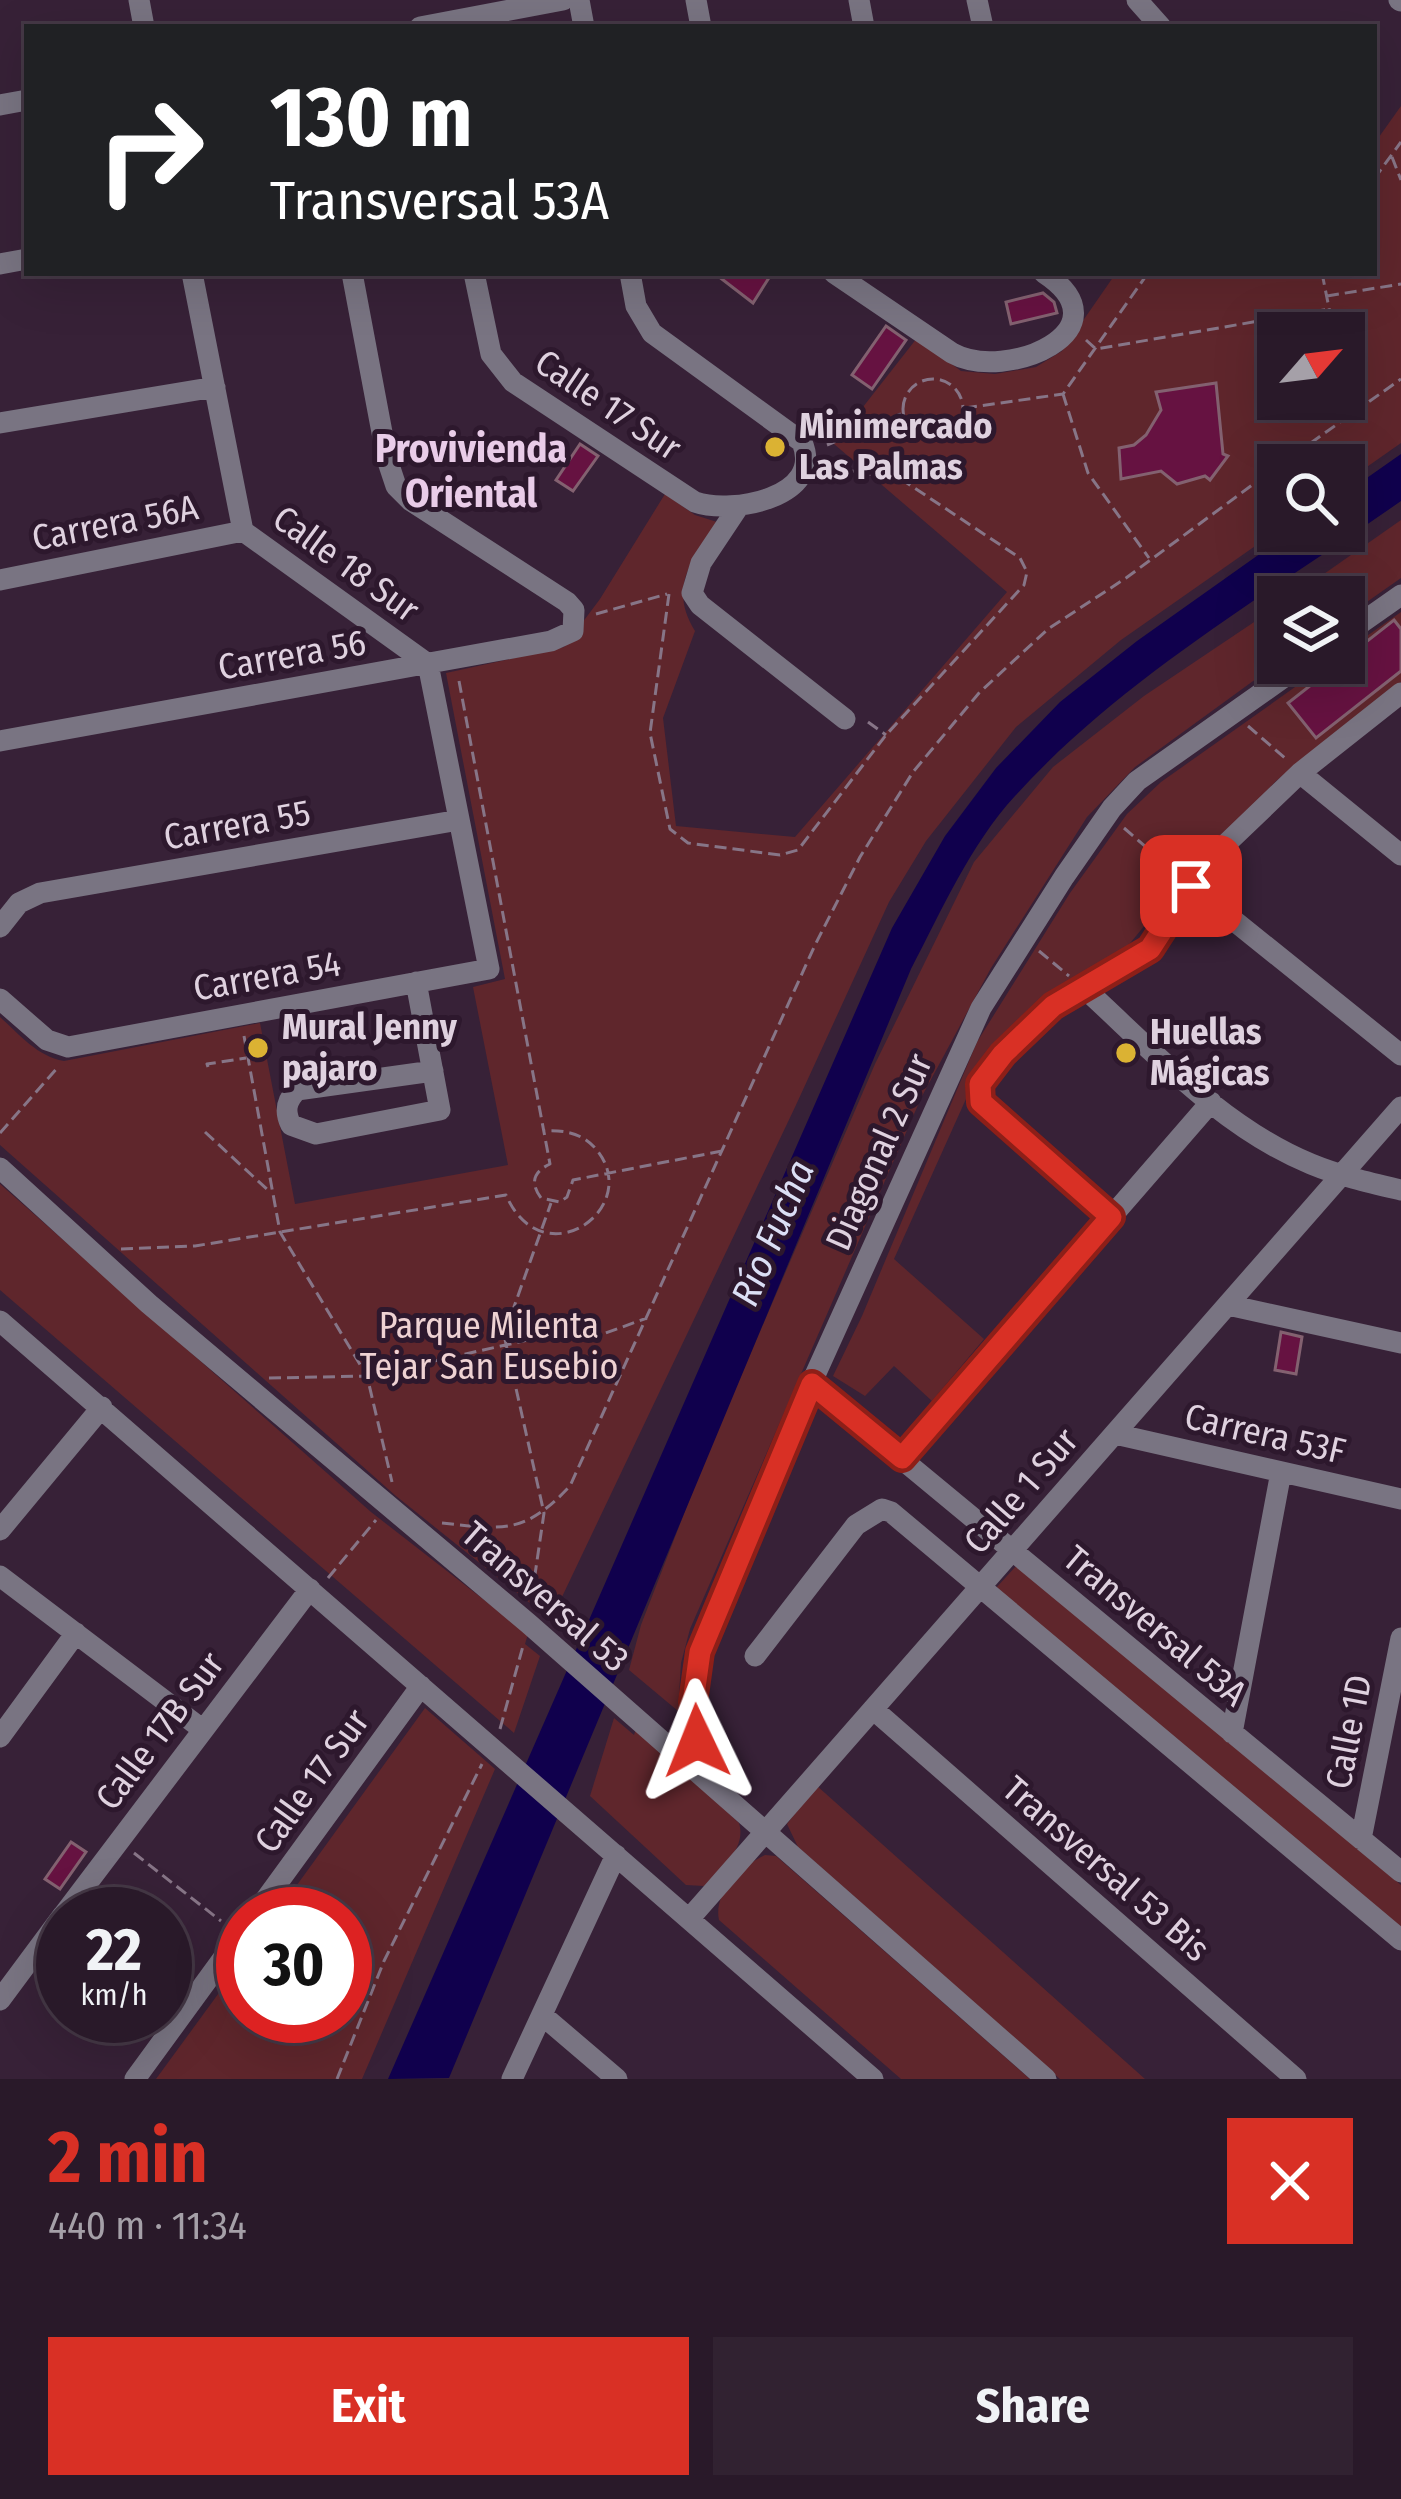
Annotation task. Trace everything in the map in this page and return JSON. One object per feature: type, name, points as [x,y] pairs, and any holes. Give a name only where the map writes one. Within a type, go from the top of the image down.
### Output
[{"type":"street","points":[[450,10],[563,0]]},
{"type":"street","points":[[1137,0],[1159,24]]},
{"type":"street","name":"Calle 18 Sur","points":[[193,276],[243,531],[428,664],[489,969]]},
{"type":"street","points":[[353,276],[396,486],[575,615]]},
{"type":"street","name":"Calle 17 Sur","points":[[476,276],[490,354],[501,372],[684,496],[707,506],[739,506]]},
{"type":"street","points":[[631,276],[637,306],[652,333],[792,432],[807,459],[798,480],[784,491],[739,506],[700,563],[692,593],[845,719]]},
{"type":"street","points":[[839,276],[962,358],[989,362],[1035,354],[1070,328],[1075,314],[1070,294],[1049,276]]},
{"type":"street","points":[[0,423],[214,387]]},
{"type":"street","name":"Carrera 56A","points":[[0,580],[243,531]]},
{"type":"street","points":[[1365,620],[1401,595]]},
{"type":"street","name":"Carrera 56","points":[[0,741],[565,637],[573,631],[575,615]]},
{"type":"street","name":"Diagonal 2 Sur","points":[[701,1775],[693,1702],[700,1652],[812,1384],[981,1008],[1108,814],[1137,781],[1274,684]]},
{"type":"street","points":[[1111,1217],[981,1102],[980,1084],[986,1072],[1053,1006],[1150,949],[1191,886],[1227,843],[1300,773],[1401,693]]},
{"type":"street","points":[[1300,773],[1401,856]]},
{"type":"street","name":"Carrera 55","points":[[0,927],[27,897],[459,820]]},
{"type":"street","points":[[1191,886],[1401,1055]]},
{"type":"street","name":"Carrera 54","points":[[68,1045],[489,969]]},
{"type":"street","points":[[416,982],[433,1070],[440,1110],[316,1134],[291,1125],[286,1114],[288,1099],[297,1090],[433,1070]]},
{"type":"street","points":[[1084,988],[1211,1102],[1308,1163],[1401,1190]]},
{"type":"street","points":[[0,999],[68,1045]]},
{"type":"street","points":[[902,1458],[1211,1102]]},
{"type":"street","name":"Calle 1 Sur","points":[[689,1919],[1401,1107]]},
{"type":"street","name":"Transversal 53","points":[[0,1168],[149,1304],[542,1636],[1046,2079]]},
{"type":"street","points":[[1228,1305],[1401,1343]]},
{"type":"street","points":[[0,1321],[873,2079]]},
{"type":"street","name":"Transversal 53A","points":[[812,1384],[1401,1872]]},
{"type":"street","points":[[0,1530],[102,1408]]},
{"type":"street","name":"Carrera 53F","points":[[1115,1434],[1401,1499]]},
{"type":"street","points":[[1232,1733],[1281,1472]]},
{"type":"street","points":[[755,1656],[856,1525],[881,1509],[901,1518],[1401,1940]]},
{"type":"street","points":[[0,1576],[202,1729]]},
{"type":"street","name":"Calle 17B Sur","points":[[84,1887],[313,1591]]},
{"type":"street","points":[[0,1737],[76,1633]]},
{"type":"street","name":"Calle 1D","points":[[1361,1839],[1401,1638]]},
{"type":"street","name":"Calle 17 Sur","points":[[275,1887],[422,1686]]},
{"type":"street","name":"Transversal 53 Bis","points":[[873,1709],[1296,2079]]},
{"type":"street","points":[[512,2079],[616,1855]]},
{"type":"street","name":"Calle 17B Sur","points":[[0,2000],[36,1951]]},
{"type":"street","points":[[135,2079],[216,1967]]},
{"type":"street","points":[[542,2014],[616,2079]]},
{"type":"path","points":[[1377,175],[1401,142]]},
{"type":"path","points":[[1391,155],[1401,179]]},
{"type":"path","points":[[964,408],[1064,394],[1146,276]]},
{"type":"path","points":[[1323,276],[1330,312]]},
{"type":"path","points":[[1327,296],[1401,284]]},
{"type":"path","points":[[1096,349],[1329,309]]},
{"type":"path","points":[[930,379],[950,384],[964,408],[957,428],[940,439],[920,437],[903,413],[913,386],[930,379]]},
{"type":"path","points":[[1365,404],[1401,379]]},
{"type":"path","points":[[1064,394],[1088,473],[1150,560]]},
{"type":"path","points":[[807,459],[903,413]]},
{"type":"path","points":[[1308,444],[1342,420]]},
{"type":"path","points":[[575,615],[669,594],[650,733],[670,829],[688,843],[780,855],[798,850],[886,735],[1024,585],[1027,572],[1020,558],[901,479],[807,459]]},
{"type":"path","points":[[429,1522],[504,1530],[544,1513],[570,1486],[754,1076],[851,874],[913,772],[979,693],[1048,629],[1257,481]]},
{"type":"path","points":[[455,659],[550,1164],[540,1168],[534,1189],[551,1203]]},
{"type":"path","points":[[1233,712],[1300,773]]},
{"type":"path","points":[[1108,814],[1191,886]]},
{"type":"path","points":[[1024,939],[1084,988]]},
{"type":"path","points":[[240,1015],[280,1232],[367,1376],[396,1496],[313,1591]]},
{"type":"path","points":[[0,1133],[68,1045]]},
{"type":"path","points":[[208,1067],[248,1058]]},
{"type":"path","points":[[205,1132],[274,1195]]},
{"type":"path","points":[[119,1249],[195,1246],[506,1195],[513,1211],[542,1233],[583,1228],[598,1214],[607,1195],[608,1174],[591,1144],[577,1134],[544,1132]]},
{"type":"path","points":[[551,1203],[567,1197],[573,1180],[723,1151]]},
{"type":"path","points":[[544,1513],[504,1335],[551,1203]]},
{"type":"path","points":[[262,1378],[367,1376],[537,1338],[592,1338],[647,1318]]},
{"type":"path","points":[[337,2079],[384,1961],[499,1754]]},
{"type":"path","points":[[118,1841],[216,1914]]},
{"type":"green space","name":"Parque Milenta Tejar San Eusebio","points":[[1401,106],[1401,443],[1365,468],[1365,444],[1257,444],[1257,545],[1121,640],[1016,727],[926,841],[889,902],[551,1620],[396,1496],[0,1145],[0,1017],[37,1050],[64,1061],[260,1023],[295,1204],[508,1165],[473,987],[505,979],[446,673],[564,647],[600,599],[665,494],[695,515],[717,522],[686,574],[684,601],[695,631],[663,718],[676,826],[795,837],[1007,592],[834,444],[917,338],[961,371],[995,374],[1036,367],[1062,351],[1114,276],[1377,276],[1377,140]]},
{"type":"green space","points":[[1401,520],[1401,578],[1365,603],[1365,576],[1321,576],[1355,552],[1365,552],[1365,545]]},
{"type":"green space","points":[[1401,612],[1401,682],[1276,781],[1178,885],[1122,953],[1033,1007],[988,1050],[894,1259],[984,1339],[932,1401],[894,1366],[865,1396],[833,1376],[977,1042],[1070,893],[1127,814],[1161,782],[1299,684],[1365,684],[1365,637]]},
{"type":"green space","points":[[1257,620],[1257,678],[1135,767],[1087,817],[991,968],[921,1098],[690,1629],[681,1663],[678,1711],[629,1670],[641,1625],[704,1462],[875,1064],[974,862],[1053,767],[1144,696]]},
{"type":"green space","points":[[0,1184],[371,1512],[528,1634],[525,1644],[540,1656],[514,1733],[0,1290]]},
{"type":"green space","points":[[1017,1565],[1401,1885],[1401,1927],[995,1589]]},
{"type":"green space","points":[[425,1708],[495,1769],[362,2079],[156,2079],[182,2043],[192,2043],[192,2030],[216,1997],[216,2043],[372,2043],[372,1887],[296,1887]]},
{"type":"green space","points":[[614,1718],[634,1735],[637,1726],[739,1823],[736,1850],[704,1886],[686,1885],[590,1796]]},
{"type":"green space","points":[[816,1785],[1145,2079],[1060,2079],[798,1847],[787,1824]]},
{"type":"green space","points":[[765,1855],[776,1856],[1030,2079],[901,2079],[719,1920],[720,1900],[731,1881]]},
{"type":"water","points":[[1401,454],[1401,501],[1365,525],[1365,479]]},
{"type":"water","name":"Río Fucha","points":[[1262,552],[1326,552],[1290,576],[1257,576],[1257,599],[1150,675],[1057,753],[999,815],[970,857],[911,969],[449,2078],[388,2079],[892,928],[945,836],[996,768],[1060,702]]},
{"type":"building","points":[[718,276],[770,276],[753,303]]},
{"type":"building","points":[[1043,293],[1054,302],[1057,313],[1011,324],[1006,302]]},
{"type":"building","points":[[886,326],[906,340],[872,389],[852,375]]},
{"type":"building","points":[[1216,383],[1223,454],[1228,456],[1210,480],[1205,476],[1177,484],[1161,471],[1121,479],[1119,448],[1134,445],[1146,435],[1161,410],[1156,392]]},
{"type":"building","points":[[580,444],[598,456],[573,491],[556,480]]},
{"type":"building","points":[[1394,620],[1401,629],[1401,671],[1316,738],[1288,703],[1312,684],[1365,684],[1365,643]]},
{"type":"building","points":[[1281,1332],[1302,1337],[1296,1374],[1275,1370]]},
{"type":"building","points":[[71,1842],[86,1852],[61,1887],[45,1879]]},
{"type":"place","name":"Minimercado Las Palmas","points":[[775,447]]},
{"type":"place","name":"Mural Jenny pajaro","points":[[258,1048]]},
{"type":"place","name":"Huellas Mágicas","points":[[1126,1053]]},
{"type":"district","name":"Provivienda Oriental","points":[[471,472]]},
{"type":"route","points":[[697,1741],[693,1702],[700,1652],[812,1384],[902,1458],[1111,1217],[981,1102],[980,1084],[986,1072],[1053,1006],[1150,949],[1191,886]]}]
